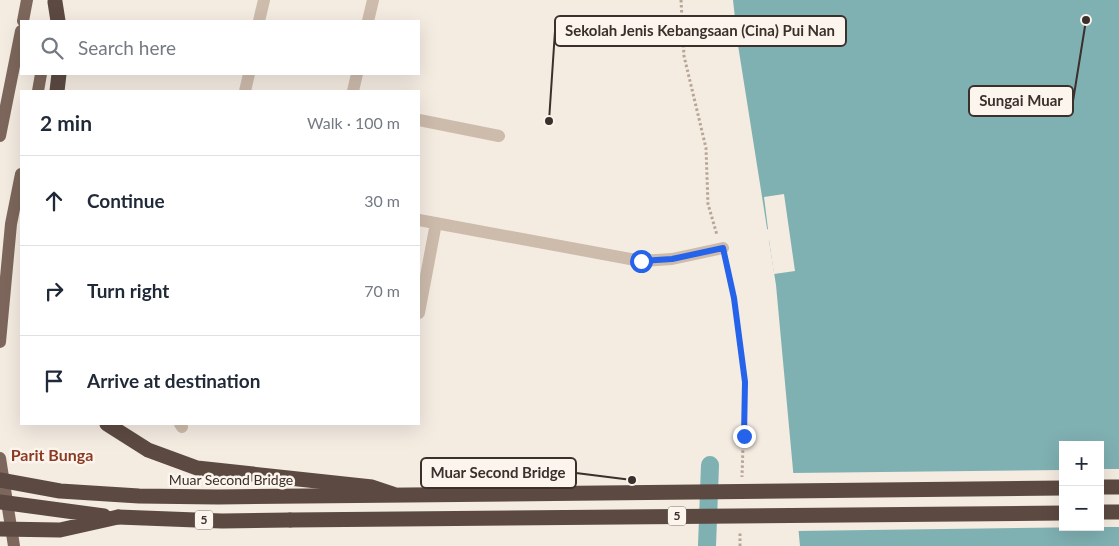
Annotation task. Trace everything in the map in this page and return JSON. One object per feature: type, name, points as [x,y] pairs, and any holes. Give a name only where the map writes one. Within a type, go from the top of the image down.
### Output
[{"type":"highway","points":[[56,1],[58,20]]},
{"type":"highway","points":[[57,90],[59,75]]},
{"type":"highway","points":[[109,425],[148,450],[197,468],[372,488],[399,496]]},
{"type":"highway","name":"Muar Second Bridge","points":[[0,480],[60,490],[139,496],[399,496],[626,491],[1059,488]]},
{"type":"highway","points":[[1104,487],[1119,487]]},
{"type":"highway","name":"5","points":[[0,502],[59,512],[118,518],[222,521],[1059,513]]},
{"type":"highway","points":[[1104,512],[1119,512]]},
{"type":"highway","points":[[0,528],[60,530],[118,518]]},
{"type":"main road","points":[[23,20],[27,0]]},
{"type":"main road","points":[[52,20],[56,1]]},
{"type":"main road","points":[[0,136],[20,36]]},
{"type":"main road","points":[[38,90],[41,75]]},
{"type":"main road","points":[[0,342],[11,224],[20,179]]},
{"type":"main road","points":[[0,459],[14,546]]},
{"type":"street","points":[[259,20],[264,0]]},
{"type":"street","points":[[368,20],[373,0]]},
{"type":"street","points":[[245,90],[248,75]]},
{"type":"street","points":[[353,90],[357,75]]},
{"type":"street","points":[[420,120],[499,136]]},
{"type":"street","points":[[420,220],[641,261],[672,259],[723,248]]},
{"type":"street","points":[[420,308],[436,223]]},
{"type":"path","points":[[681,0],[684,56],[706,148],[708,204],[713,228],[723,248],[734,298],[745,382],[742,482]]},
{"type":"path","points":[[740,546],[741,528]]},
{"type":"water","points":[[733,0],[1119,0],[1119,546],[800,546],[776,285],[738,45]]},
{"type":"pier","points":[[784,194],[795,271],[774,274],[769,240],[767,240],[766,230],[768,229],[764,197]]},
{"type":"pier","points":[[1104,469],[1119,469],[1119,527],[1104,527]]},
{"type":"pier","points":[[1059,470],[1059,528],[796,531],[791,473]]},
{"type":"waterway","points":[[707,546],[710,465]]},
{"type":"place","name":"Sungai Muar","points":[[1086,20]]},
{"type":"place","name":"Sekolah Jenis Kebangsaan (Cina) Pui Nan","points":[[549,121]]},
{"type":"place","name":"Muar Second Bridge","points":[[632,480]]},
{"type":"district","name":"Parit Bunga","points":[[52,455]]},
{"type":"route","points":[[641,261],[672,259],[723,248],[734,298],[745,382],[744,436]]}]
